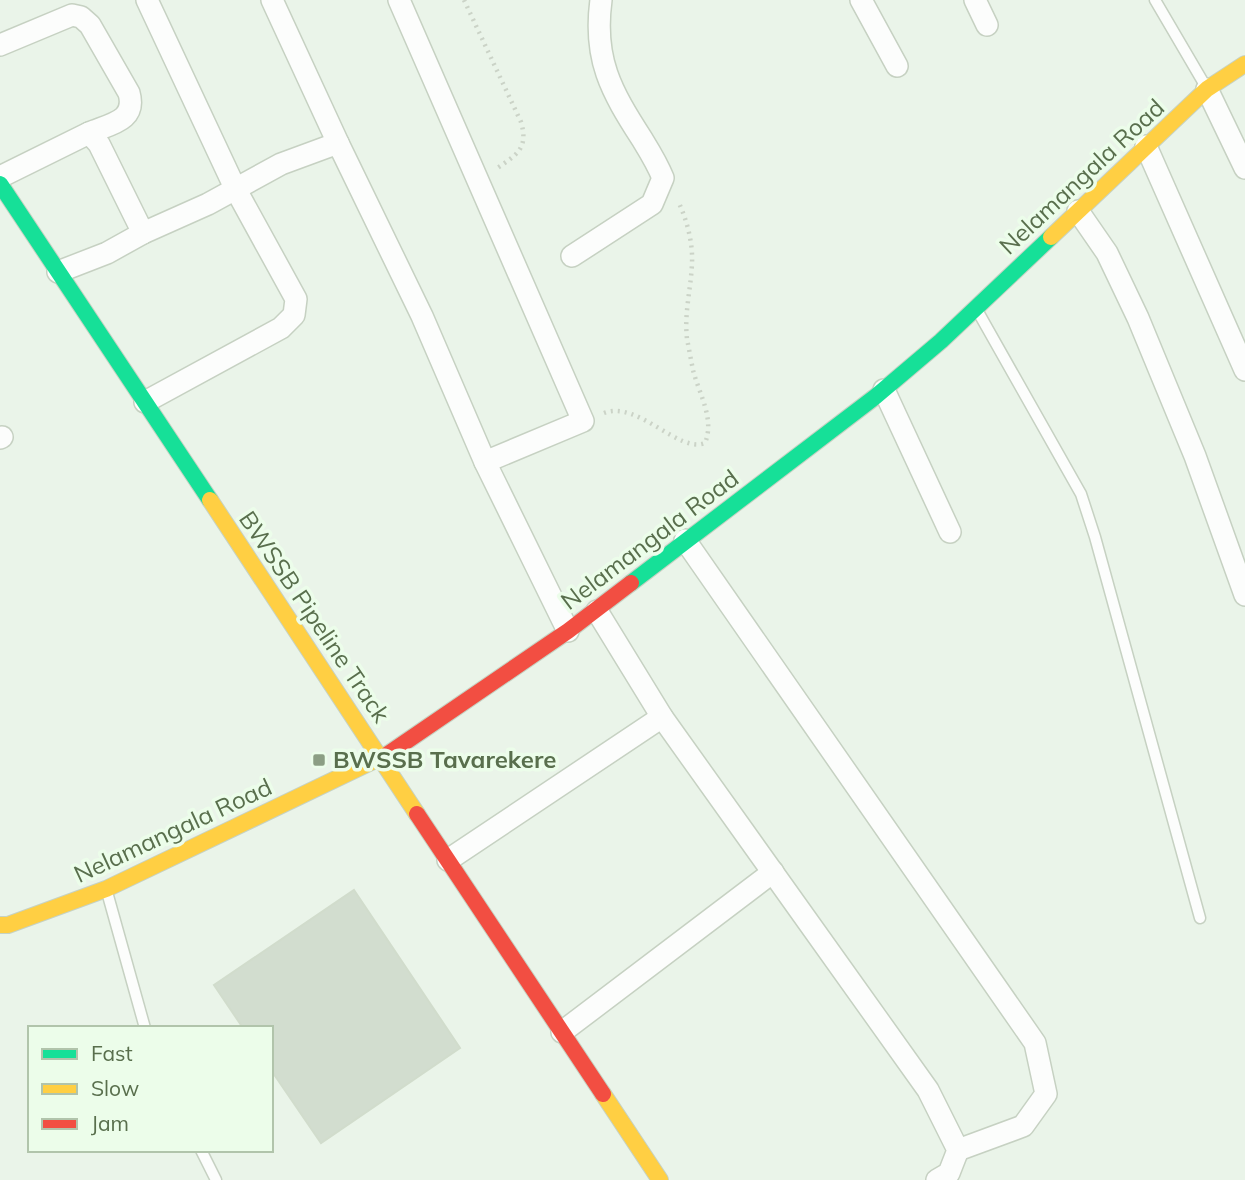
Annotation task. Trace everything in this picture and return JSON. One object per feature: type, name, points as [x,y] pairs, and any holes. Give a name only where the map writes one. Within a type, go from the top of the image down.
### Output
[{"type":"main road","name":"Nelamangala Road","points":[[0,925],[8,925],[106,889],[381,759],[597,611],[685,540],[884,390],[976,308],[1207,89],[1245,64]]},
{"type":"main road","name":"BWSSB Pipeline Track","points":[[0,184],[660,1180]]},
{"type":"street","points":[[145,402],[281,328],[294,315],[296,299],[235,188],[147,0]]},
{"type":"street","points":[[272,0],[406,282],[485,462],[568,631]]},
{"type":"street","points":[[399,0],[583,421],[485,462]]},
{"type":"street","points":[[572,256],[652,204],[663,178],[656,160],[605,74],[598,36],[601,0]]},
{"type":"street","points":[[861,0],[897,66]]},
{"type":"street","points":[[975,0],[987,25]]},
{"type":"street","points":[[0,45],[72,15],[81,17],[90,25],[129,93],[132,104],[130,113],[122,119],[0,177]]},
{"type":"street","points":[[1207,89],[1245,168]]},
{"type":"street","points":[[89,133],[99,144],[143,233]]},
{"type":"street","points":[[58,272],[107,253],[143,233],[208,204],[281,164],[338,143]]},
{"type":"street","points":[[1146,146],[1245,370]]},
{"type":"street","points":[[1078,211],[1107,253],[1138,318],[1195,456],[1245,595]]},
{"type":"street","points":[[884,390],[950,532]]},
{"type":"street","points":[[685,540],[1035,1043],[1046,1094],[1023,1126],[958,1150],[948,1173],[937,1180]]},
{"type":"street","points":[[597,611],[662,717],[928,1090],[958,1150]]},
{"type":"street","points":[[448,860],[662,717]]},
{"type":"street","points":[[562,1032],[773,872]]},
{"type":"lane","points":[[1155,0],[1207,89]]},
{"type":"lane","points":[[976,308],[1081,494],[1096,537],[1200,918]]},
{"type":"lane","points":[[106,889],[144,1026]]},
{"type":"lane","points":[[202,1152],[216,1180]]},
{"type":"path","points":[[464,0],[521,122],[524,134],[523,144],[517,154],[478,182]]},
{"type":"path","points":[[583,421],[612,410],[632,414],[693,445],[705,443],[708,436],[706,410],[693,371],[686,327],[692,261],[689,235],[676,195],[663,178]]},
{"type":"building","points":[[354,890],[460,1048],[321,1143],[273,1073],[273,1026],[242,1026],[214,985]]},
{"type":"traffic: fast","points":[[0,184],[210,500]]},
{"type":"traffic: fast","points":[[631,583],[875,397],[941,341],[1051,237]]},
{"type":"traffic: slow","points":[[1051,237],[1207,89],[1245,64]]},
{"type":"traffic: slow","points":[[210,500],[417,814]]},
{"type":"traffic: slow","points":[[0,925],[8,925],[106,889],[388,754]]},
{"type":"traffic: slow","points":[[603,1094],[660,1180]]},
{"type":"traffic: jam","points":[[388,754],[568,631],[631,583]]},
{"type":"traffic: jam","points":[[417,814],[603,1094]]},
{"type":"place","name":"BWSSB Tavarekere","points":[[319,760]]}]
